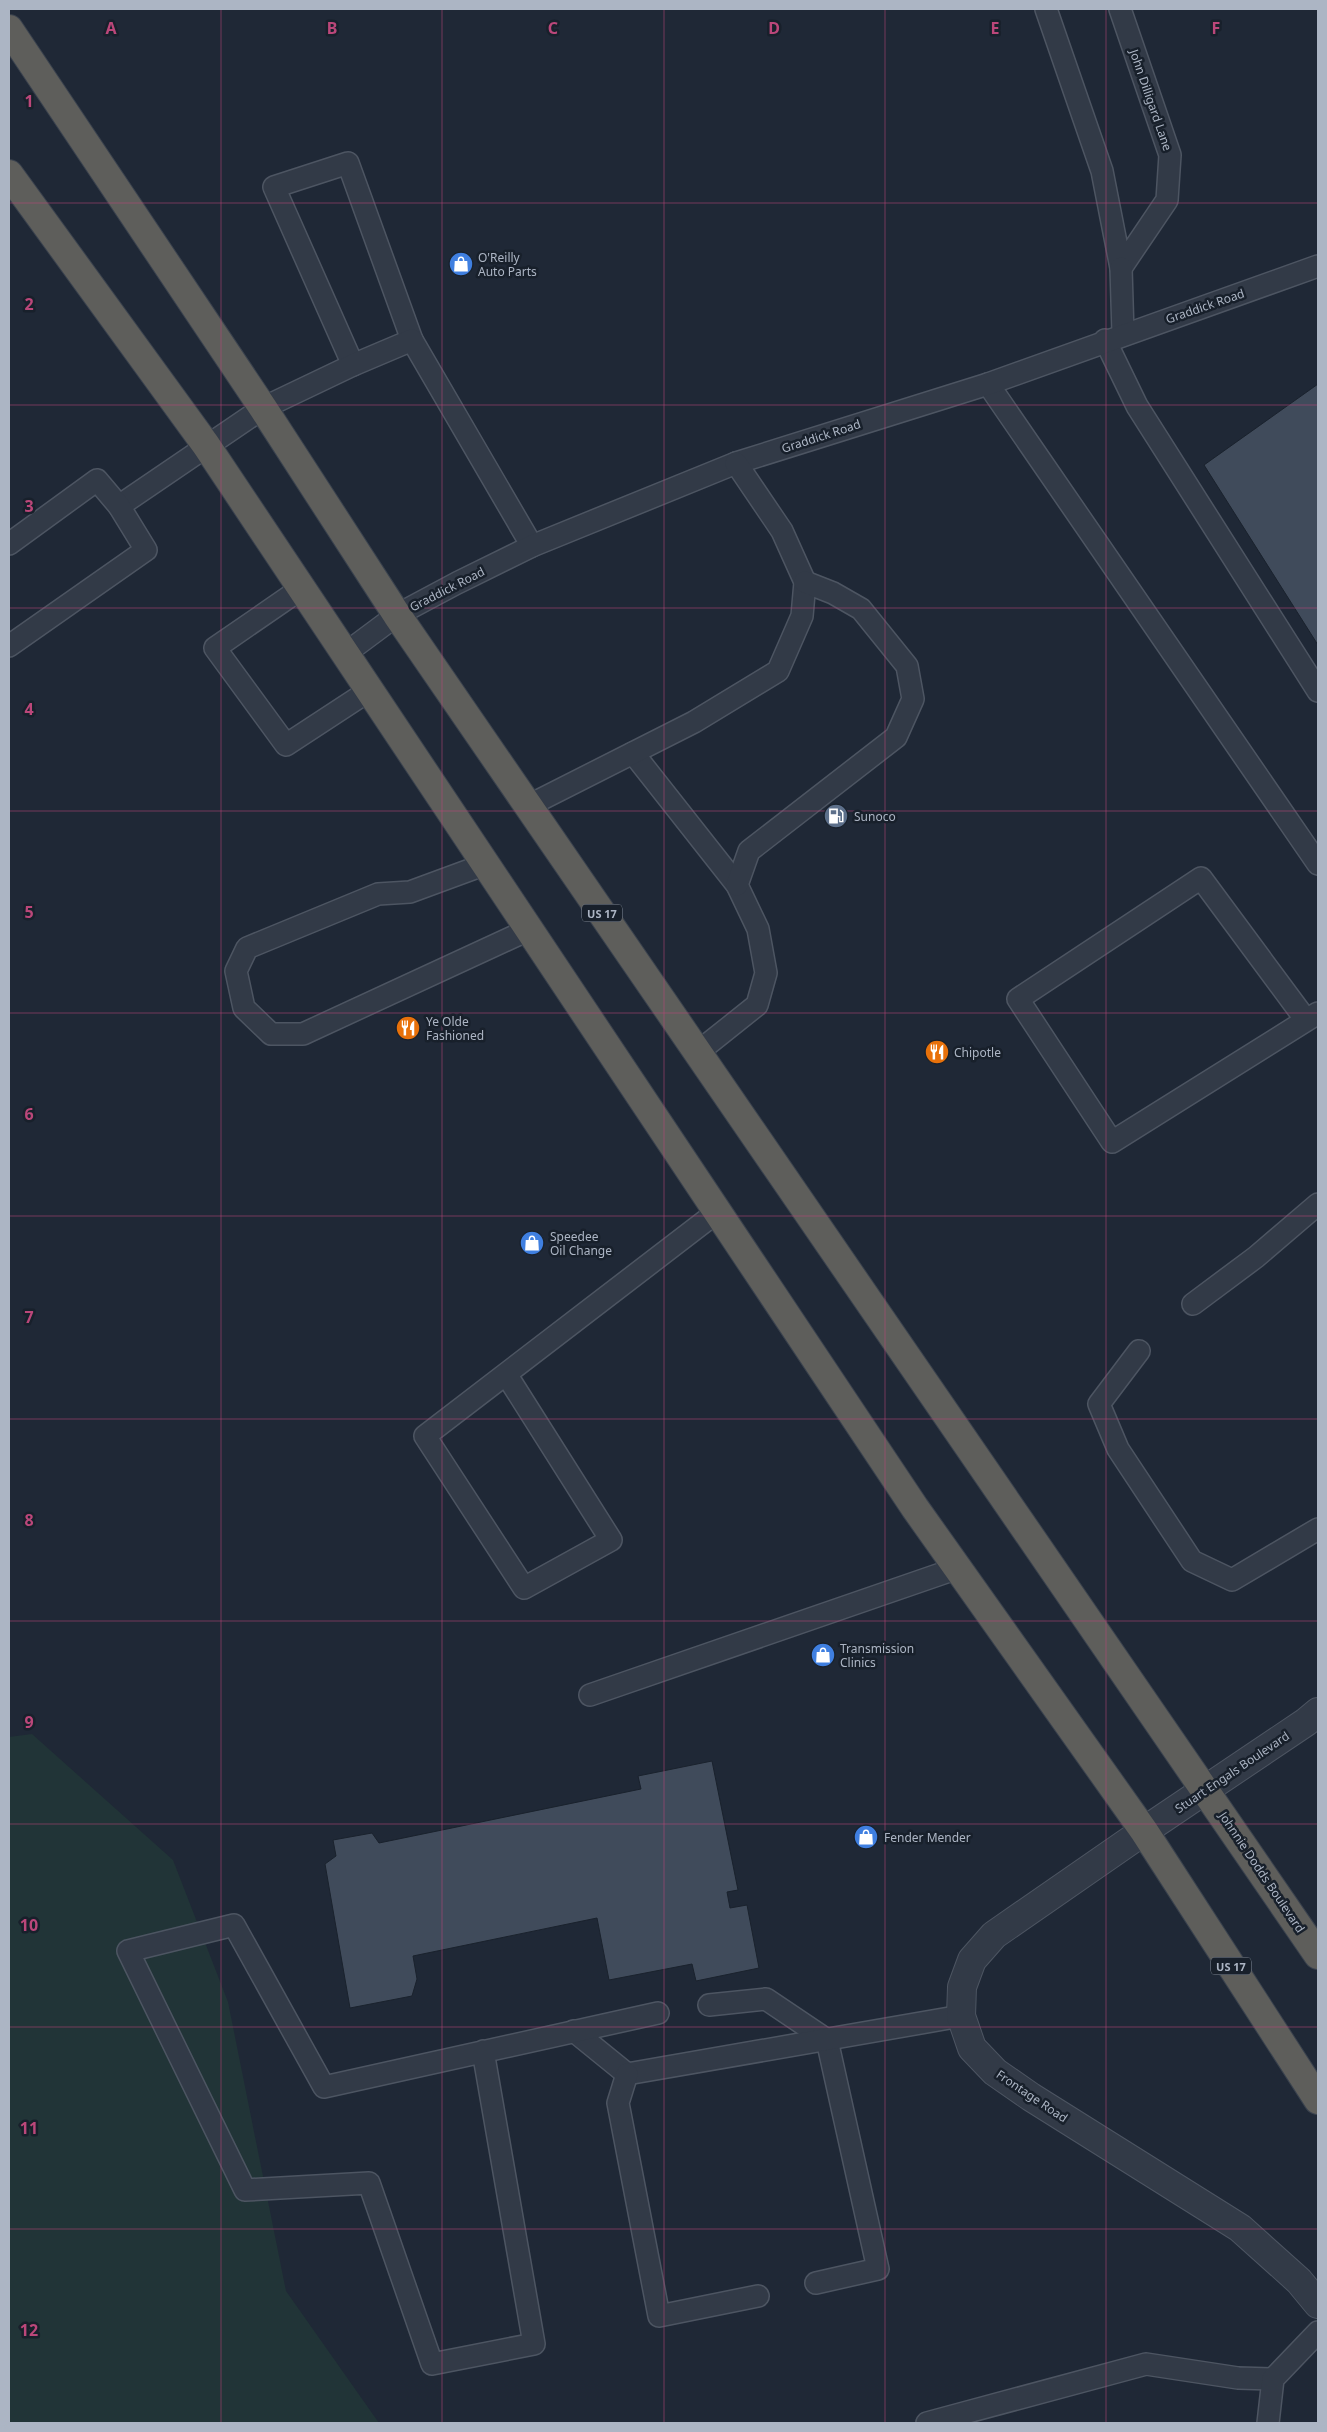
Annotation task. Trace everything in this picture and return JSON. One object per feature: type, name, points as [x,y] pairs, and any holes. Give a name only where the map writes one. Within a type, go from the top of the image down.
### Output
[{"type":"highway","name":"US 17","points":[[9,29],[263,408],[397,615],[1205,1789]]},
{"type":"highway","name":"US 17","points":[[9,174],[206,445],[915,1508],[1144,1831],[1318,2100]]},
{"type":"highway","name":"Johnnie Dodds Boulevard","points":[[1205,1789],[1318,1955]]},
{"type":"street","name":"Stuart Engals Boulevard","points":[[1144,1831],[1318,1712]]},
{"type":"street","name":"Frontage Road","points":[[1144,1831],[994,1935],[972,1960],[962,1987],[962,2016],[972,2048],[995,2072],[1031,2098],[1240,2228],[1299,2281],[1318,2304]]},
{"type":"lane","points":[[1046,9],[1102,171],[1120,268],[1114,337],[1137,406],[1318,691]]},
{"type":"lane","name":"John Dilligard Lane","points":[[1120,9],[1170,155],[1167,200],[1120,268]]},
{"type":"lane","points":[[353,365],[274,187],[348,163],[412,340],[532,546]]},
{"type":"lane","name":"Graddick Road","points":[[346,653],[397,615],[532,546],[736,463],[988,384],[1114,337],[1318,266]]},
{"type":"lane","points":[[120,506],[206,445],[263,408],[353,365],[412,340]]},
{"type":"lane","points":[[988,384],[1312,843],[1318,864]]},
{"type":"lane","points":[[528,806],[694,722],[778,671],[802,616],[805,582],[782,531],[736,463]]},
{"type":"lane","points":[[9,544],[97,480],[120,506],[146,550],[9,646]]},
{"type":"lane","points":[[737,885],[749,851],[896,737],[913,699],[907,666],[861,609],[833,593],[805,582]]},
{"type":"lane","points":[[302,588],[215,648],[286,744],[370,690]]},
{"type":"lane","points":[[632,753],[737,885],[758,929],[766,973],[757,1005],[698,1052]]},
{"type":"lane","points":[[486,864],[410,892],[378,894],[247,948],[236,970],[244,1008],[271,1034],[303,1034],[530,929]]},
{"type":"lane","points":[[1201,878],[1312,1016],[1112,1142],[1018,999],[1201,878]]},
{"type":"lane","points":[[1193,1304],[1256,1257],[1318,1204]]},
{"type":"lane","points":[[506,1374],[611,1540],[524,1588],[425,1436],[717,1212]]},
{"type":"lane","points":[[1139,1351],[1099,1404],[1118,1449],[1192,1561],[1232,1580],[1318,1529]]},
{"type":"lane","points":[[590,1694],[958,1568]]},
{"type":"lane","points":[[483,2052],[534,2344],[432,2364],[370,2183],[244,2190],[128,1951],[234,1924],[324,2086],[658,2013]]},
{"type":"lane","points":[[709,2005],[766,1999],[827,2040],[878,2269],[816,2283]]},
{"type":"lane","points":[[574,2031],[627,2074],[962,2016]]},
{"type":"lane","points":[[627,2074],[618,2103],[659,2316],[758,2296]]},
{"type":"lane","points":[[1268,2423],[1273,2379],[1318,2332]]},
{"type":"lane","points":[[927,2423],[1146,2364],[1238,2378],[1273,2379]]},
{"type":"green space","points":[[32,1734],[173,1860],[228,2002],[286,2291],[379,2423],[9,2423],[9,1737]]},
{"type":"building","points":[[1318,384],[1318,645],[1204,465]]},
{"type":"building","points":[[712,1761],[738,1890],[727,1892],[730,1908],[747,1905],[759,1968],[696,1981],[692,1964],[609,1980],[597,1918],[413,1956],[417,1979],[412,1996],[350,2008],[325,1864],[336,1856],[333,1840],[372,1833],[379,1843],[641,1789],[638,1776]]},
{"type":"place","name":"O'Reilly Auto Parts","points":[[461,264]]},
{"type":"place","name":"Sunoco","points":[[836,816]]},
{"type":"place","name":"Ye Olde Fashioned","points":[[408,1028]]},
{"type":"place","name":"Chipotle","points":[[937,1052]]},
{"type":"place","name":"Speedee Oil Change","points":[[532,1243]]},
{"type":"place","name":"Transmission Clinics","points":[[823,1655]]},
{"type":"place","name":"Fender Mender","points":[[866,1837]]}]
